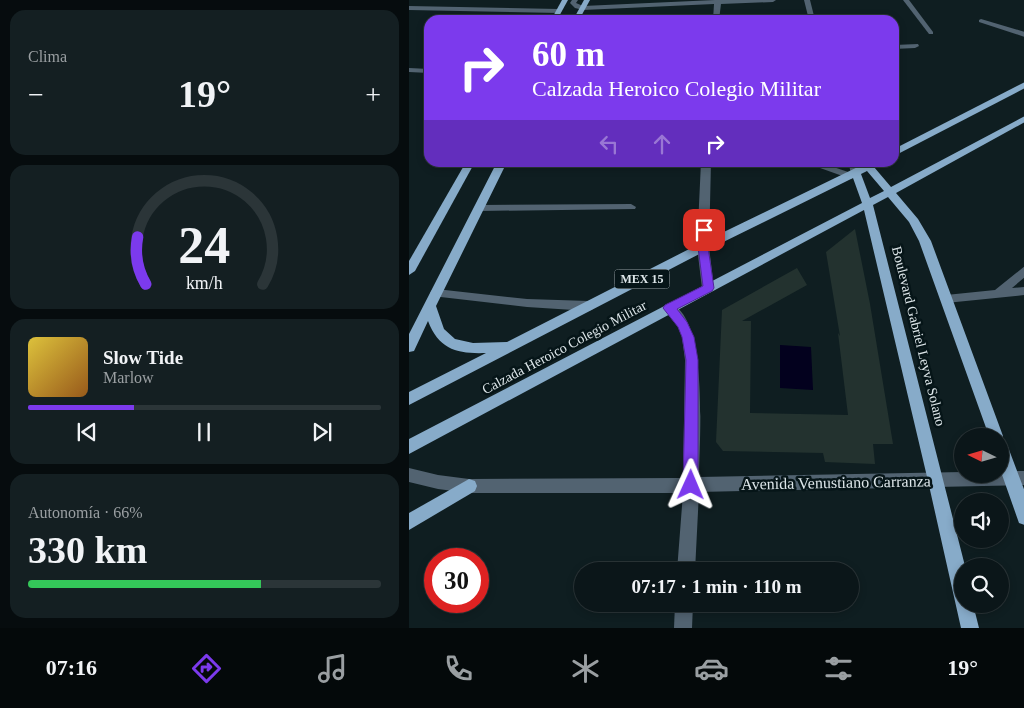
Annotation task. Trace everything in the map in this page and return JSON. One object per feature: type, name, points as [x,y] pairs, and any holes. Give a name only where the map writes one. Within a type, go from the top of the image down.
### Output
[{"type":"main road","points":[[556,15],[565,0]]},
{"type":"main road","points":[[579,15],[587,0]]},
{"type":"main road","points":[[899,150],[1024,84]]},
{"type":"main road","name":"Calzada Heroico Colegio Militar","points":[[409,447],[890,192],[1024,118]]},
{"type":"main road","points":[[409,271],[468,167]]},
{"type":"main road","points":[[409,347],[500,167]]},
{"type":"main road","name":"Calzada Heroico Colegio Militar","points":[[409,399],[862,167]]},
{"type":"main road","name":"Boulevard Gabriel Leyva Solano","points":[[862,167],[890,192],[914,221],[925,241],[994,428]]},
{"type":"main road","name":"Boulevard Gabriel Leyva Solano","points":[[862,167],[867,203],[954,558]]},
{"type":"main road","points":[[429,305],[443,337],[454,344],[467,347],[508,348]]},
{"type":"main road","points":[[1009,462],[1018,478],[1024,517]]},
{"type":"main road","points":[[409,522],[469,486]]},
{"type":"main road","points":[[966,613],[970,628]]},
{"type":"street","points":[[575,0],[573,3],[577,7],[583,8],[773,0]]},
{"type":"street","points":[[807,0],[811,15]]},
{"type":"street","points":[[906,0],[931,33]]},
{"type":"street","points":[[716,15],[717,1]]},
{"type":"street","points":[[409,8],[559,11]]},
{"type":"street","points":[[981,21],[1024,36]]},
{"type":"street","points":[[899,47],[915,46]]},
{"type":"street","points":[[409,70],[424,71]]},
{"type":"street","points":[[706,167],[703,247],[708,288]]},
{"type":"street","points":[[479,208],[631,207]]},
{"type":"street","points":[[998,294],[1024,270]]},
{"type":"street","points":[[946,299],[1024,291]]},
{"type":"street","points":[[436,293],[527,303],[589,306]]},
{"type":"street","points":[[669,308],[683,325],[688,337],[692,360],[691,485],[687,562]]},
{"type":"street","name":"Avenida Venustiano Carranza","points":[[409,475],[438,482],[469,486],[691,485],[1018,478]]},
{"type":"street","points":[[683,628],[684,612]]},
{"type":"water","points":[[780,345],[811,347],[813,390],[780,388]]},
{"type":"building","points":[[855,229],[870,304],[893,444],[873,444],[875,464],[825,462],[823,453],[723,451],[716,442],[722,310],[797,268],[807,285],[742,321],[751,321],[750,413],[848,415],[838,333],[840,336],[826,252]]},
{"type":"route","points":[[691,485],[692,360],[688,337],[683,325],[669,308],[708,288],[703,247],[704,230]]}]
